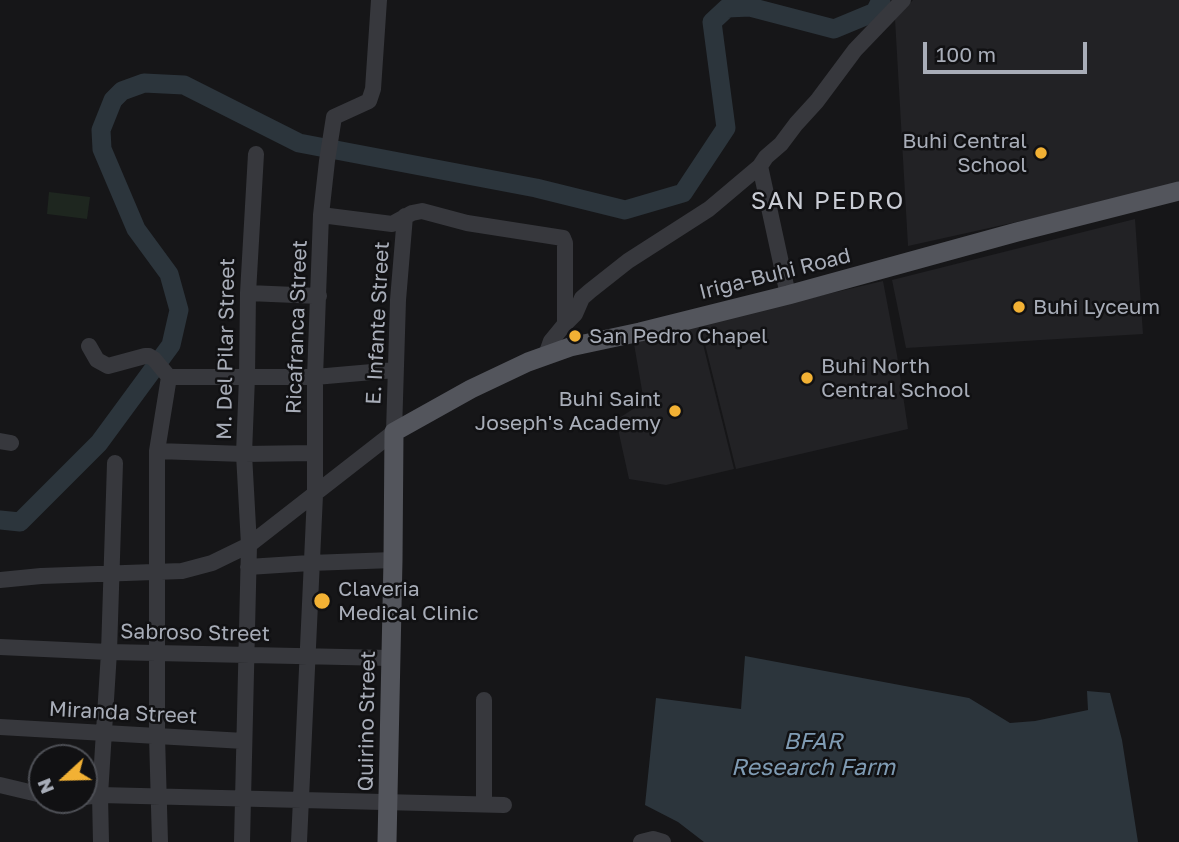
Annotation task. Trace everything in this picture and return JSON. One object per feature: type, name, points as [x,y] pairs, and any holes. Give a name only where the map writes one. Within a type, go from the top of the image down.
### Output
[{"type":"main road","name":"Iriga-Buhi Road","points":[[394,432],[471,389],[546,355],[789,295],[1017,232],[1179,191]]},
{"type":"main road","name":"Quirino Street","points":[[387,842],[394,432]]},
{"type":"street","name":"Ricafranca Street","points":[[299,842],[315,495],[315,377],[321,215],[334,117],[369,101],[373,89],[379,0]]},
{"type":"street","points":[[546,355],[551,341],[575,314],[582,298],[609,275],[709,209],[760,166],[817,101],[855,50],[903,0]]},
{"type":"street","name":"M. Del Pilar Street","points":[[242,842],[249,545],[244,454],[247,293],[256,154]]},
{"type":"street","points":[[760,166],[789,295]]},
{"type":"street","points":[[321,215],[392,224],[405,216],[422,211],[467,223],[564,238],[565,324]]},
{"type":"street","name":"E. Infante Street","points":[[394,432],[398,300],[405,216]]},
{"type":"street","points":[[247,293],[319,296]]},
{"type":"street","points":[[89,346],[97,360],[108,366],[145,356],[154,359],[167,375],[157,451],[157,736],[160,842]]},
{"type":"street","points":[[167,375],[315,377],[395,370]]},
{"type":"street","points":[[0,580],[182,571],[221,560],[249,545],[394,432]]},
{"type":"street","points":[[157,451],[314,453]]},
{"type":"street","points":[[98,762],[103,733],[109,652],[115,463]]},
{"type":"street","points":[[248,567],[393,560]]},
{"type":"street","name":"Sabroso Street","points":[[0,647],[390,658]]},
{"type":"street","points":[[484,700],[484,804]]},
{"type":"street","name":"Miranda Street","points":[[0,727],[244,741]]},
{"type":"street","points":[[0,785],[28,792]]},
{"type":"street","points":[[98,796],[504,805]]},
{"type":"street","points":[[96,814],[101,842]]},
{"type":"street","points":[[641,842],[653,839],[663,842]]},
{"type":"shaded area","name":"Buhi Central School","points":[[913,0],[1179,0],[1179,186],[908,246],[895,19]]},
{"type":"shaded area","points":[[49,192],[90,197],[87,219],[47,214]]},
{"type":"shaded area","name":"Buhi Lyceum","points":[[1135,219],[1143,334],[906,348],[892,280]]},
{"type":"shaded area","name":"Buhi North Central School","points":[[883,281],[908,429],[736,469],[700,324]]},
{"type":"shaded area","name":"Buhi Saint Joseph's Academy","points":[[698,324],[734,469],[666,485],[629,479],[616,420],[644,402],[633,338]]},
{"type":"water","name":"BFAR Research Farm","points":[[745,656],[969,698],[1010,723],[1035,721],[1088,710],[1087,691],[1110,693],[1122,740],[1138,842],[704,842],[678,822],[645,805],[656,698],[741,709]]},
{"type":"waterway","points":[[0,520],[20,522],[99,443],[171,345],[179,310],[169,274],[136,229],[102,149],[101,130],[113,100],[122,91],[144,83],[184,85],[299,143],[536,188],[625,210],[683,193],[726,128],[712,22],[727,8],[750,7],[834,29],[875,12],[881,0]]},
{"type":"place","name":"Buhi Central School","points":[[1041,153]]},
{"type":"place","name":"Buhi Lyceum","points":[[1019,307]]},
{"type":"place","name":"San Pedro Chapel","points":[[575,336]]},
{"type":"place","name":"Buhi North Central School","points":[[807,378]]},
{"type":"place","name":"Buhi Saint Joseph's Academy","points":[[675,411]]},
{"type":"place","name":"Claveria Medical Clinic","points":[[322,601]]},
{"type":"district","name":"SAN PEDRO","points":[[828,201]]}]
